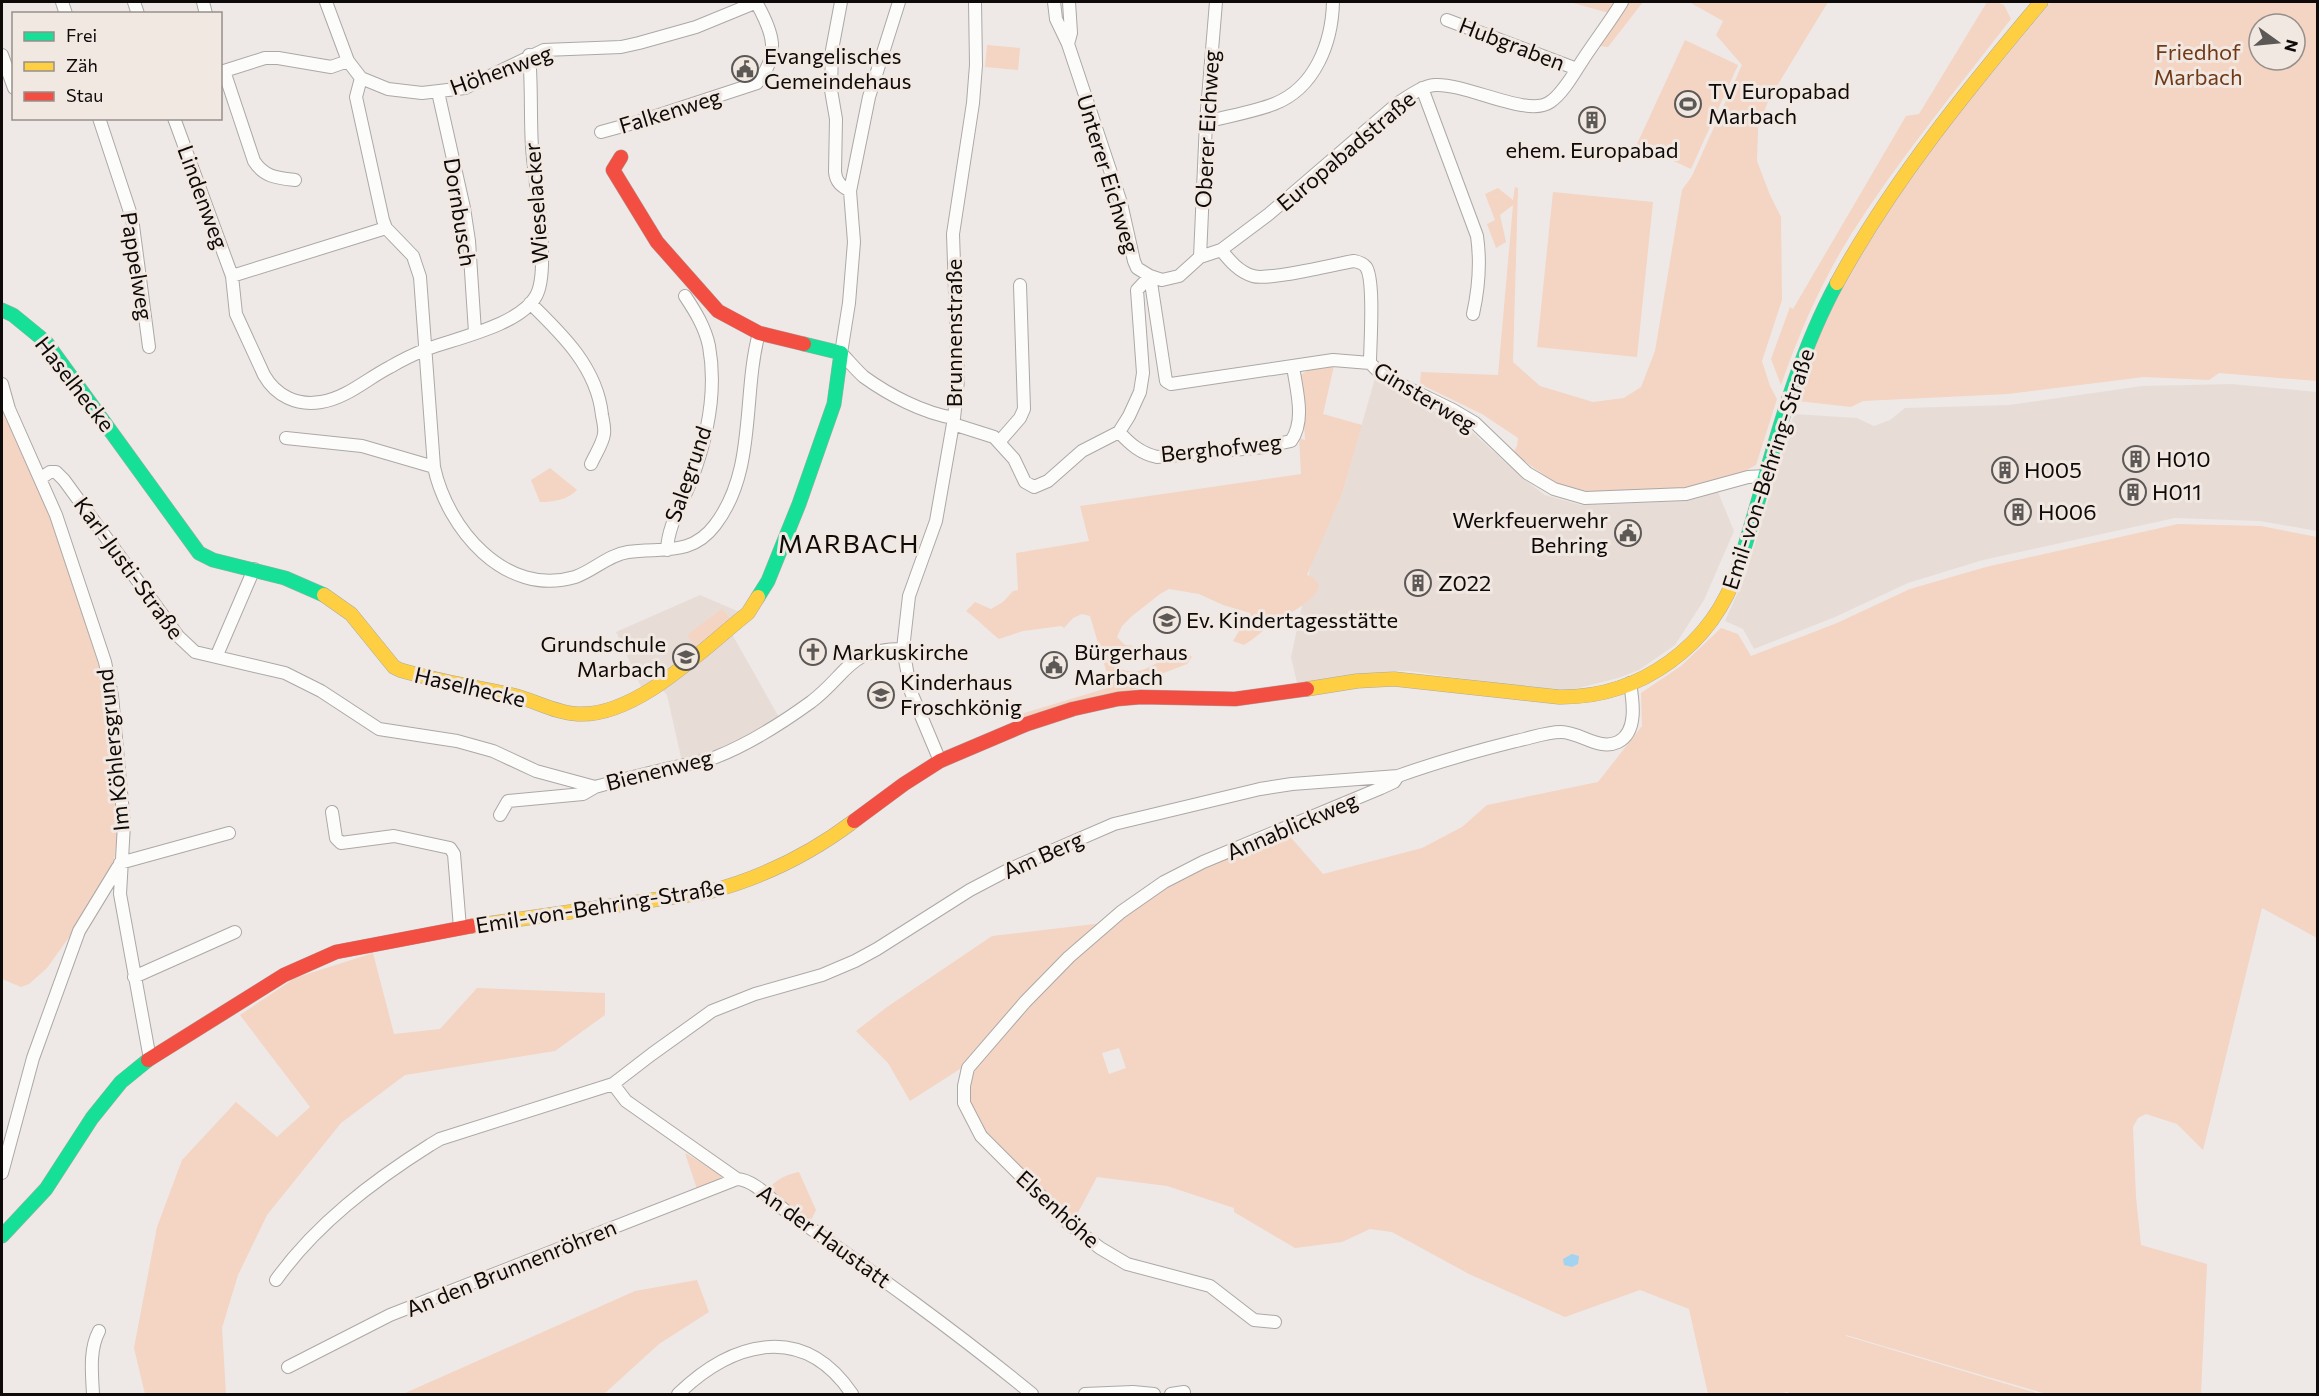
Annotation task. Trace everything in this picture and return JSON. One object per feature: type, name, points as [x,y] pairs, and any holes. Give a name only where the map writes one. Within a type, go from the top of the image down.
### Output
[{"type":"main road","name":"Emil-von-Behring-Straße","points":[[2,1236],[45,1189],[92,1118],[121,1082],[150,1059],[284,975],[336,952],[460,928],[708,892],[768,873],[783,867],[820,845],[940,761],[1023,727],[1077,709],[1118,699],[1141,697],[1198,700],[1247,699],[1390,679],[1422,680],[1492,690],[1571,697],[1593,694],[1655,673],[1680,657],[1708,625],[1734,580],[1798,369],[1822,312],[1862,238],[1881,208],[1947,119],[2041,2]]},
{"type":"main road","points":[[621,157],[613,170],[657,242],[718,311],[759,333],[841,353]]},
{"type":"main road","name":"Haselhecke","points":[[2,310],[13,315],[46,342],[200,553],[213,560],[254,569],[319,591],[340,603],[394,667],[400,670],[531,701],[573,714],[598,712],[641,697],[748,613],[768,581],[799,504],[834,404],[841,353]]},
{"type":"street","points":[[326,2],[348,61],[361,78],[356,98],[386,228],[412,256],[420,277],[434,467],[444,499],[462,531],[492,561],[521,577],[544,581],[575,577],[625,552],[678,550],[708,534],[716,525],[734,494],[740,474],[750,404],[753,357],[759,333]]},
{"type":"street","name":"Höhenweg","points":[[361,78],[388,89],[438,92],[465,88],[529,55],[555,48],[621,47],[639,43],[696,27],[756,2]]},
{"type":"street","name":"Falkenweg","points":[[601,132],[757,83],[767,67],[773,44],[770,30],[756,2]]},
{"type":"street","points":[[841,2],[832,50],[831,90],[836,119],[836,179],[842,187],[850,191]]},
{"type":"street","points":[[899,2],[869,97],[850,191],[854,242],[849,303],[841,353],[863,376],[895,396],[981,432],[999,442],[1014,459],[1025,482],[1034,487],[1048,482],[1082,451],[1119,432],[1140,392],[1143,355],[1137,290],[1150,276]]},
{"type":"street","name":"Brunnenstraße","points":[[940,761],[911,692],[903,649],[909,596],[936,522],[954,421],[957,380],[953,234],[973,103],[976,65],[975,2]]},
{"type":"street","name":"Unterer Eichweg","points":[[1054,2],[1056,19],[1068,44],[1121,203],[1137,268],[1162,280],[1179,276],[1200,257]]},
{"type":"street","name":"Unterer Eichweg","points":[[1068,44],[1071,33],[1069,2]]},
{"type":"street","name":"Oberer Eichweg","points":[[1200,257],[1206,122],[1216,2]]},
{"type":"street","points":[[1206,122],[1273,105],[1300,88],[1316,67],[1325,50],[1333,2]]},
{"type":"street","name":"Europabadstraße","points":[[1200,257],[1221,250],[1269,214],[1398,103],[1422,88],[1433,85],[1468,88],[1499,100],[1532,107],[1550,103],[1577,69],[1622,2]]},
{"type":"street","name":"Hubgraben","points":[[1447,20],[1577,69]]},
{"type":"street","name":"Wieselacker","points":[[529,55],[532,145],[543,254],[537,295],[530,303]]},
{"type":"street","points":[[2,56],[12,83]]},
{"type":"street","points":[[295,180],[274,177],[258,168],[222,66],[265,58],[279,58],[331,67],[348,61]]},
{"type":"street","points":[[1422,88],[1478,236],[1479,287],[1473,314]]},
{"type":"street","name":"Dornbusch","points":[[438,92],[464,208],[475,332]]},
{"type":"street","name":"Pappelweg","points":[[100,120],[132,218],[149,347]]},
{"type":"street","name":"Lindenweg","points":[[175,120],[231,276]]},
{"type":"street","points":[[386,228],[231,276],[236,314],[269,384],[281,396],[314,403],[333,399],[403,360],[516,315],[530,303],[558,330],[578,354],[601,402],[604,435],[591,464]]},
{"type":"street","points":[[1221,250],[1237,268],[1254,277],[1279,275],[1354,261],[1365,266],[1370,285],[1370,363]]},
{"type":"street","name":"Ginsterweg","points":[[1150,276],[1167,381],[1171,384],[1333,360],[1370,363],[1383,376],[1453,410],[1474,423],[1527,473],[1554,489],[1585,498],[1686,494],[1748,477],[1766,476]]},
{"type":"street","points":[[999,442],[1020,418],[1023,409],[1020,285]]},
{"type":"street","name":"Salegrund","points":[[667,550],[667,536],[672,521],[686,493],[699,457],[711,399],[709,345],[699,318],[685,296]]},
{"type":"street","name":"Berghofweg","points":[[1119,432],[1131,445],[1146,454],[1157,457],[1253,449],[1291,441],[1299,431],[1293,366]]},
{"type":"street","name":"Im Köhlersgrund","points":[[2,384],[9,409],[56,515],[105,662],[112,696],[124,824],[120,894],[150,1059]]},
{"type":"street","points":[[286,438],[362,446],[434,467]]},
{"type":"street","name":"Karl-Justi-Straße","points":[[40,478],[50,472],[56,472],[64,480],[178,636],[195,652],[217,655],[285,673],[321,691],[380,729],[458,741],[494,751],[536,771],[595,787]]},
{"type":"street","points":[[217,655],[254,569]]},
{"type":"street","name":"Bienenweg","points":[[500,815],[508,801],[583,794],[595,787],[715,758],[780,724],[801,709],[860,657],[885,650],[903,649]]},
{"type":"street","name":"Annablickweg","points":[[968,1068],[1025,1002],[1069,957],[1121,912],[1164,882],[1203,862],[1381,788],[1394,782],[1398,776],[1465,753],[1558,732],[1577,734],[1603,745],[1618,742],[1626,735],[1631,724],[1633,705],[1630,683]]},
{"type":"street","name":"Am Berg","points":[[613,1084],[712,1011],[755,994],[822,975],[855,961],[1010,868],[1114,824],[1260,789],[1292,784],[1398,776]]},
{"type":"street","points":[[332,812],[336,838],[341,843],[394,836],[450,848],[454,854],[460,928]]},
{"type":"street","points":[[2,1173],[33,1058],[79,931],[120,863],[229,833]]},
{"type":"street","points":[[134,977],[235,932]]},
{"type":"street","name":"Elsenhöhe","points":[[968,1068],[964,1086],[964,1102],[981,1136],[1068,1223],[1100,1248],[1127,1264],[1210,1286],[1254,1320],[1275,1322]]},
{"type":"street","points":[[276,1280],[291,1259],[360,1194],[440,1139],[613,1084]]},
{"type":"street","name":"An der Haustatt","points":[[613,1084],[626,1101],[737,1179],[749,1182],[869,1268],[981,1352],[1032,1395]]},
{"type":"street","name":"An den Brunnenröhren","points":[[288,1367],[390,1316],[737,1179]]},
{"type":"street","points":[[93,1395],[92,1354],[94,1340],[99,1331]]},
{"type":"street","points":[[678,1395],[720,1362],[755,1348],[772,1345],[798,1349],[813,1357],[838,1377],[852,1395]]},
{"type":"street","points":[[1085,1395],[1133,1392],[1154,1395]]},
{"type":"shaded area","points":[[1375,378],[1472,432],[1545,495],[1581,505],[1687,501],[1718,492],[1734,531],[1704,600],[1675,645],[1639,670],[1571,690],[1516,686],[1409,671],[1297,683],[1291,657],[1311,564],[1342,494]]},
{"type":"shaded area","points":[[2232,384],[2317,392],[2317,531],[2260,521],[2175,518],[1983,560],[1908,583],[1835,617],[1754,649],[1743,629],[1725,621],[1746,574],[1794,414],[1857,418],[1874,426],[1890,420],[1905,408],[2009,405],[2142,386]]},
{"type":"shaded area","name":"Grundschule Marbach","points":[[700,595],[742,613],[728,627],[780,719],[734,745],[682,762],[667,695],[656,682],[643,691],[616,632]]},
{"type":"green space","points":[[1570,2],[1643,2],[1608,47],[1599,46],[1619,16]]},
{"type":"green space","points":[[1689,2],[1828,2],[1769,99],[1758,128],[1757,161],[1781,217],[1782,300],[1762,361],[1777,399],[1756,465],[1743,472],[1687,491],[1587,491],[1557,484],[1513,453],[1518,438],[1482,414],[1420,384],[1421,372],[1498,375],[1513,205],[1500,215],[1506,242],[1496,248],[1487,224],[1495,220],[1485,194],[1498,188],[1513,200],[1515,187],[1518,188],[1513,362],[1540,386],[1593,402],[1624,398],[1641,387],[1655,351],[1682,190],[1692,176],[1742,65],[1716,35],[1723,21]]},
{"type":"green space","points":[[1987,2],[2004,5],[2011,19],[1908,153],[1850,236],[1811,309],[1781,385],[1771,359],[1790,307],[1793,309],[1906,116],[1919,114]]},
{"type":"green space","name":"Friedhof Marbach","points":[[2051,2],[2317,2],[2317,381],[2219,373],[2209,380],[2144,377],[2008,394],[1863,401],[1851,407],[1798,401],[1803,377],[1845,273],[1924,155]]},
{"type":"green space","name":"TV Europabad Marbach","points":[[1685,40],[1738,65],[1691,169],[1637,144]]},
{"type":"green space","points":[[987,45],[1020,48],[1018,70],[985,67]]},
{"type":"green space","points":[[1553,192],[1653,202],[1637,357],[1537,347]]},
{"type":"green space","points":[[1334,366],[1323,414],[1362,425],[1342,494],[1307,575],[1316,581],[1318,587],[1315,595],[1244,645],[1233,641],[1242,626],[1252,621],[1250,613],[1223,605],[1199,594],[1169,589],[1122,626],[1117,637],[1125,645],[1133,646],[1126,657],[1119,662],[1121,669],[1141,671],[1169,657],[1188,654],[1192,657],[1187,664],[1161,674],[1143,687],[1014,719],[1010,705],[1018,703],[1019,711],[1024,713],[1111,687],[1090,616],[1082,614],[1073,618],[1064,628],[1061,626],[1023,631],[999,639],[966,611],[975,602],[991,609],[1003,602],[1013,591],[1018,590],[1016,553],[1089,541],[1080,506],[1301,474],[1299,438],[1305,440],[1301,375],[1308,370]]},
{"type":"green space","points":[[2,404],[51,515],[102,676],[119,823],[114,861],[106,880],[47,968],[29,984],[21,987],[2,979]]},
{"type":"green space","points":[[550,468],[577,490],[560,500],[540,502],[531,480]]},
{"type":"green space","points":[[2178,524],[2261,526],[2317,537],[2317,938],[2262,908],[2203,1150],[2177,1124],[2146,1114],[2138,1118],[2133,1127],[2141,1245],[2207,1264],[2201,1394],[2046,1394],[1846,1335],[2040,1394],[1791,1394],[1787,1392],[1708,1394],[1689,1309],[1640,1290],[1565,1317],[1469,1274],[1392,1232],[1370,1229],[1342,1242],[1295,1248],[1234,1212],[1234,1208],[1167,1186],[1097,1177],[1073,1222],[984,1134],[967,1101],[969,1072],[960,1069],[910,1101],[888,1063],[856,1031],[887,1007],[992,936],[1103,923],[1166,885],[1204,866],[1286,832],[1323,874],[1422,848],[1462,827],[1487,805],[1598,782],[1642,726],[1641,693],[1681,666],[1721,628],[1738,634],[1751,656],[1837,623],[1910,589],[1986,567]],"holes":[[[1119,1048],[1126,1068],[1109,1074],[1102,1053]]]},
{"type":"green space","points":[[722,609],[731,620],[695,646],[687,635]]},
{"type":"green space","points":[[373,953],[394,1034],[440,1029],[477,988],[605,993],[605,1015],[555,1051],[405,1075],[341,1123],[267,1215],[238,1275],[222,1328],[226,1394],[145,1394],[134,1348],[157,1227],[182,1160],[236,1102],[277,1137],[310,1107],[240,1015],[295,978]]},
{"type":"green space","points":[[685,1153],[719,1173],[722,1180],[697,1189]]},
{"type":"green space","points":[[799,1172],[816,1210],[811,1220],[768,1191],[781,1178]]},
{"type":"green space","points":[[697,1280],[709,1312],[659,1344],[604,1394],[403,1394],[635,1291]]},
{"type":"water","points":[[1572,1254],[1579,1256],[1578,1264],[1572,1267],[1564,1265],[1563,1259]]},
{"type":"traffic: fast","points":[[1738,568],[1793,387],[1820,317],[1837,283]]},
{"type":"traffic: fast","points":[[2,310],[13,315],[46,342],[199,553],[213,560],[285,578],[324,595]]},
{"type":"traffic: fast","points":[[758,597],[768,581],[799,504],[834,404],[841,353],[804,344]]},
{"type":"traffic: fast","points":[[2,1236],[46,1189],[92,1118],[121,1082],[148,1060]]},
{"type":"traffic: slow","points":[[1837,283],[1906,173],[1958,103],[2041,2]]},
{"type":"traffic: slow","points":[[1307,689],[1357,681],[1394,679],[1559,697],[1589,695],[1618,688],[1645,677],[1670,662],[1692,643],[1711,621],[1726,596],[1738,568]]},
{"type":"traffic: slow","points":[[324,595],[351,614],[394,667],[400,670],[512,695],[561,711],[578,714],[600,712],[646,693],[669,678],[748,613],[758,597]]},
{"type":"traffic: slow","points":[[472,926],[708,892],[747,880],[784,864],[820,844],[854,821]]},
{"type":"traffic: jam","points":[[621,157],[613,170],[657,242],[718,311],[759,333],[804,344]]},
{"type":"traffic: jam","points":[[854,821],[940,761],[1027,724],[1073,709],[1118,699],[1141,697],[1235,699],[1307,689]]},
{"type":"traffic: jam","points":[[148,1060],[284,975],[336,952],[472,926]]},
{"type":"place","name":"Evangelisches Gemeindehaus","points":[[745,69]]},
{"type":"place","name":"TV Europabad Marbach","points":[[1688,104]]},
{"type":"place","name":"ehem. Europabad","points":[[1592,120]]},
{"type":"place","name":"H010","points":[[2136,459]]},
{"type":"place","name":"H005","points":[[2005,470]]},
{"type":"place","name":"H011","points":[[2133,492]]},
{"type":"place","name":"H006","points":[[2018,512]]},
{"type":"place","name":"Werkfeuerwehr Behring","points":[[1628,533]]},
{"type":"place","name":"Z022","points":[[1418,583]]},
{"type":"place","name":"Ev. Kindertagesstätte","points":[[1167,620]]},
{"type":"place","name":"Markuskirche","points":[[813,652]]},
{"type":"place","name":"Grundschule Marbach","points":[[686,657]]},
{"type":"place","name":"Bürgerhaus Marbach","points":[[1054,665]]},
{"type":"place","name":"Kinderhaus Froschkönig","points":[[881,695]]},
{"type":"district","name":"MARBACH","points":[[849,544]]}]
